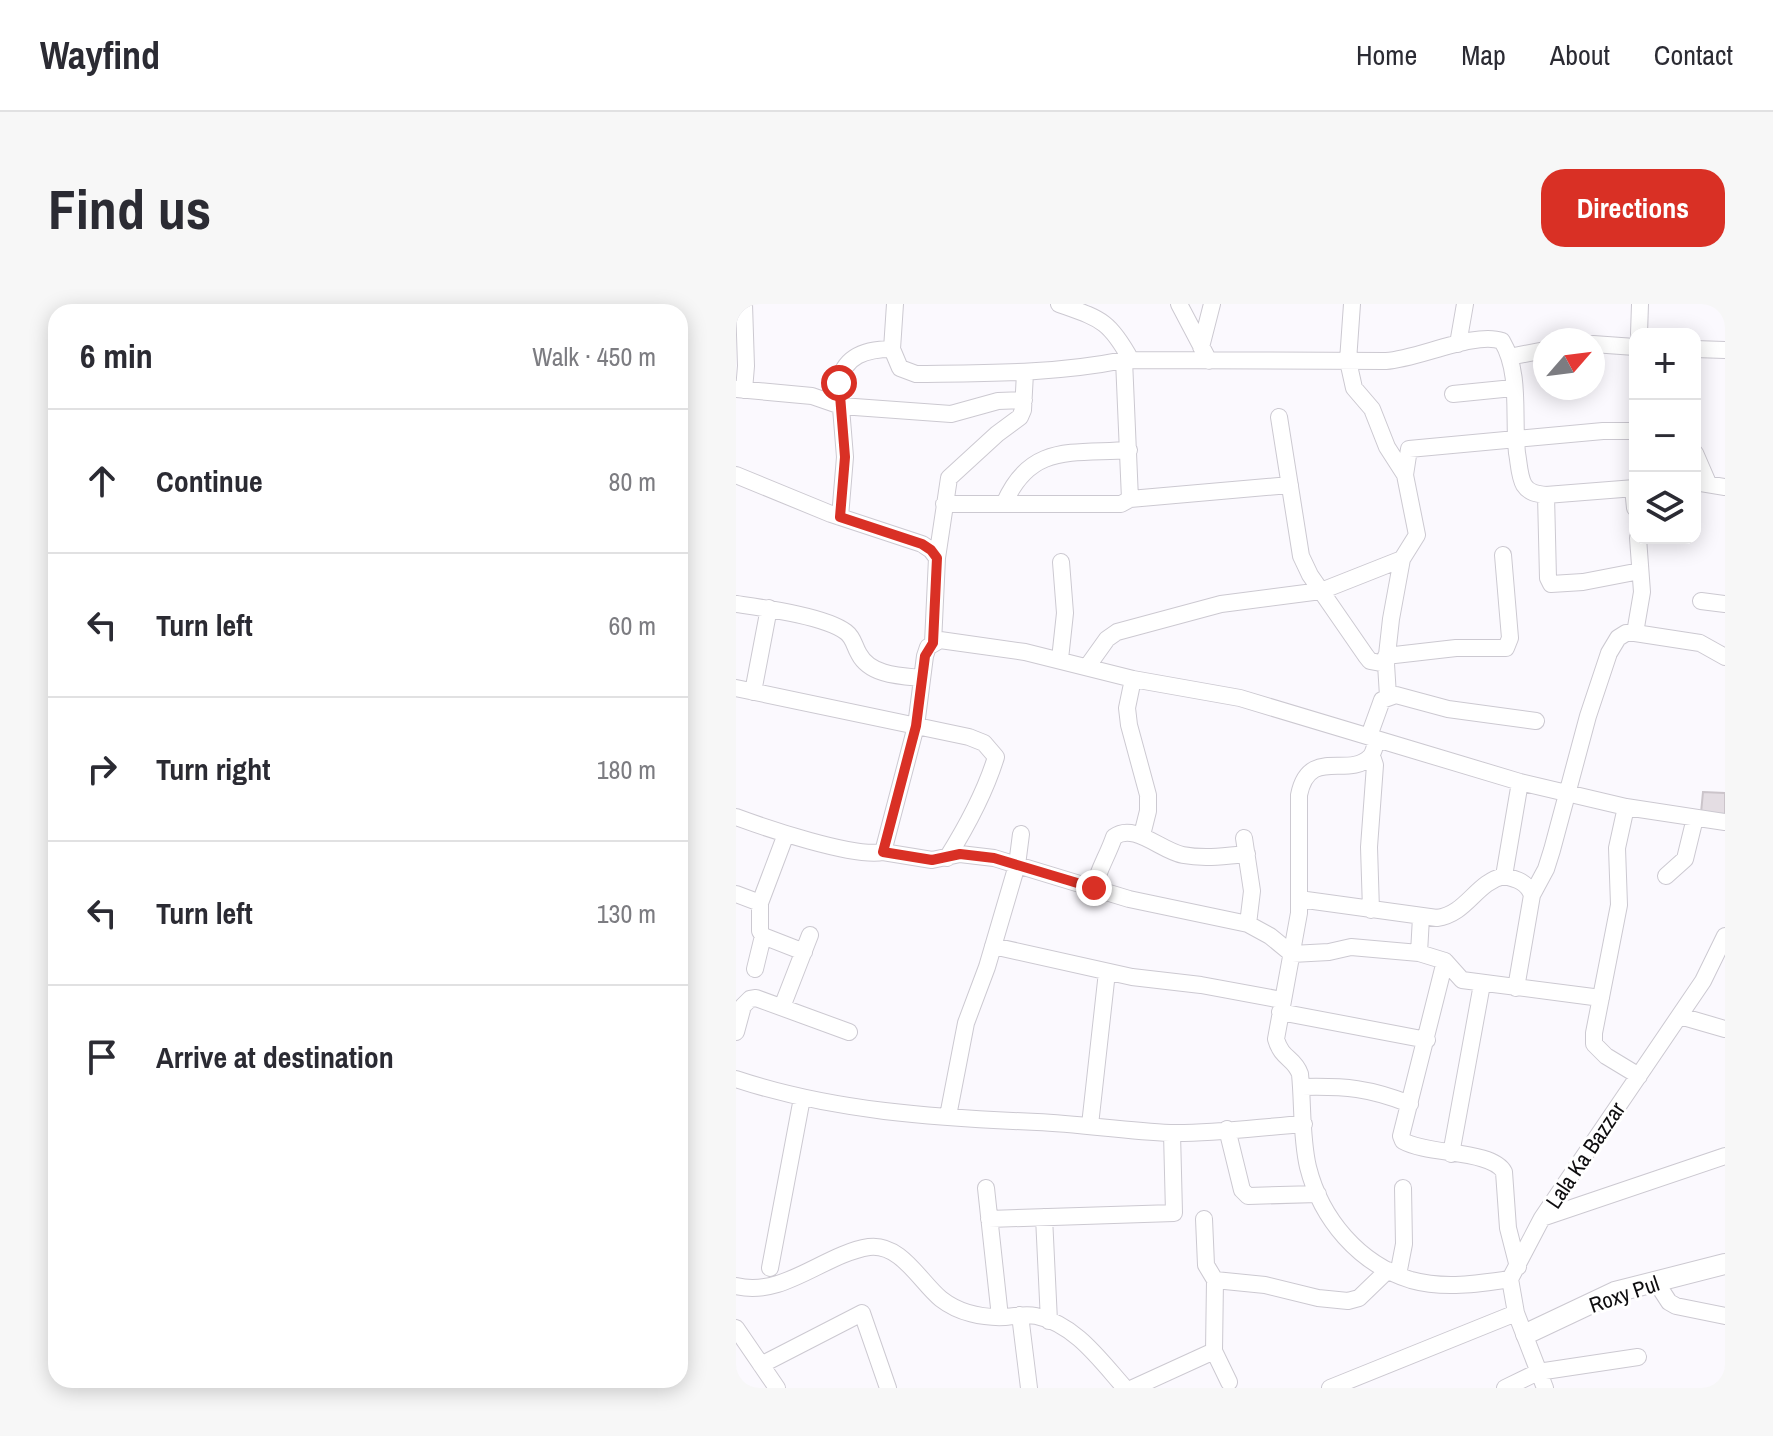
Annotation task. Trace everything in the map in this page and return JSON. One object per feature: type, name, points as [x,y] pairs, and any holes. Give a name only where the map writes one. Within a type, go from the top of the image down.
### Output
[{"type":"main road","name":"Roxy Pul","points":[[1526,1334],[1615,1292],[1725,1264]]},
{"type":"street","points":[[744,304],[746,366],[740,390],[812,396],[841,406],[951,414],[998,401],[1024,400]]},
{"type":"street","points":[[895,304],[892,349],[900,368],[907,373],[1025,373],[1205,354],[1348,361],[1406,360],[1458,344],[1494,338],[1502,341],[1514,373],[1516,441],[1524,486],[1531,492],[1546,495],[1629,488]]},
{"type":"street","points":[[1061,304],[1098,318],[1109,326],[1117,335],[1127,360],[1130,499]]},
{"type":"street","points":[[1179,304],[1205,354]]},
{"type":"street","points":[[1205,354],[1212,304]]},
{"type":"street","points":[[1352,304],[1348,361],[1354,388],[1372,409],[1387,447],[1405,475]]},
{"type":"street","points":[[1458,344],[1465,304]]},
{"type":"street","points":[[1639,328],[1640,304]]},
{"type":"street","points":[[1605,345],[1629,347]]},
{"type":"street","points":[[840,517],[845,457],[839,383],[841,371],[869,349],[892,349]]},
{"type":"street","points":[[1701,349],[1725,350]]},
{"type":"street","points":[[1509,357],[1533,352]]},
{"type":"street","points":[[883,852],[916,726],[925,656],[933,643],[937,558],[949,478],[997,434],[1017,421],[1023,410],[1025,373]]},
{"type":"street","points":[[1453,394],[1513,388]]},
{"type":"street","points":[[1279,417],[1301,556],[1321,591],[1370,661],[1456,648],[1506,648],[1510,638],[1503,555]]},
{"type":"street","points":[[1388,696],[1386,660],[1402,559],[1417,535],[1405,475],[1409,449],[1629,431]]},
{"type":"street","points":[[1004,504],[1013,484],[1035,462],[1047,457],[1129,450]]},
{"type":"street","points":[[736,475],[840,517],[922,544],[937,558]]},
{"type":"street","points":[[944,504],[1121,504],[1130,499],[1290,485]]},
{"type":"street","points":[[1546,495],[1548,578],[1551,584],[1583,582],[1640,571]]},
{"type":"street","points":[[1635,633],[1641,607],[1638,544]]},
{"type":"street","points":[[1087,667],[1107,639],[1117,632],[1221,604],[1321,591],[1402,559]]},
{"type":"street","points":[[1060,659],[1065,613],[1061,562]]},
{"type":"street","points":[[1701,601],[1725,604]]},
{"type":"street","points":[[736,604],[769,608],[844,631],[854,640],[860,656],[872,669],[921,678]]},
{"type":"street","points":[[753,692],[769,608]]},
{"type":"street","points":[[1516,988],[1532,895],[1546,869],[1588,716],[1609,653],[1618,638],[1626,633],[1635,633],[1700,643],[1725,657]]},
{"type":"street","points":[[933,643],[954,641],[1060,659],[1133,679],[1240,698],[1372,744],[1520,782],[1626,807],[1725,822]]},
{"type":"street","points":[[1133,679],[1127,708],[1129,725],[1148,795],[1142,835]]},
{"type":"street","points":[[736,688],[969,737],[984,743],[996,757],[974,812],[947,858]]},
{"type":"street","points":[[1371,910],[1369,847],[1375,765],[1372,744],[1379,705],[1388,696],[1396,695],[1448,709],[1536,721]]},
{"type":"street","points":[[1372,744],[1361,762],[1316,769],[1307,774],[1299,795],[1299,899],[1276,1039],[1284,1058],[1297,1065],[1302,1087],[1308,1165],[1322,1206],[1349,1243],[1393,1272],[1414,1281],[1464,1285],[1514,1273]]},
{"type":"street","points":[[1504,876],[1520,782]]},
{"type":"street","points":[[1626,807],[1617,848],[1619,905],[1594,1044],[1606,1056],[1639,1076]]},
{"type":"street","points":[[736,817],[786,834],[863,852],[922,859],[976,855],[1017,865],[1129,899],[1248,924],[1270,936],[1292,954],[1351,947],[1419,953],[1445,961],[1462,980],[1601,998]]},
{"type":"street","points":[[1666,876],[1685,859],[1695,818]]},
{"type":"street","points":[[1094,888],[1114,837],[1123,832],[1142,835],[1163,849],[1186,856],[1246,846],[1252,891],[1248,924]]},
{"type":"street","points":[[786,834],[760,903],[760,931],[763,936],[804,952]]},
{"type":"street","points":[[948,1116],[966,1023],[1017,865],[1021,834]]},
{"type":"street","points":[[1299,899],[1437,918],[1453,914],[1487,882],[1504,876],[1523,882],[1532,895]]},
{"type":"street","points":[[736,894],[760,903]]},
{"type":"street","points":[[1419,953],[1421,917]]},
{"type":"street","points":[[782,1007],[810,935]]},
{"type":"street","points":[[755,969],[763,936]]},
{"type":"street","name":"Lala Ka Bazzar","points":[[1514,1273],[1542,1218],[1703,981],[1725,936]]},
{"type":"street","points":[[993,946],[1427,1040]]},
{"type":"street","points":[[1445,961],[1401,1136],[1403,1141],[1484,1159],[1501,1166],[1516,1313],[1545,1388]]},
{"type":"street","points":[[1090,1125],[1107,972]]},
{"type":"street","points":[[1451,1154],[1482,984]]},
{"type":"street","points":[[736,1032],[743,1006],[756,998],[849,1032]]},
{"type":"street","points":[[1680,1016],[1725,1029]]},
{"type":"street","points":[[736,1079],[802,1098],[980,1120],[1090,1125],[1172,1133],[1304,1124]]},
{"type":"street","points":[[1302,1087],[1377,1091],[1410,1104]]},
{"type":"street","points":[[770,1268],[802,1098]]},
{"type":"street","points":[[1227,1129],[1242,1190],[1248,1196],[1318,1194]]},
{"type":"street","points":[[989,1219],[1174,1213],[1172,1133]]},
{"type":"street","points":[[1542,1218],[1725,1156]]},
{"type":"street","points":[[986,1188],[1000,1317]]},
{"type":"street","points":[[1215,1280],[1265,1285],[1318,1298],[1348,1301],[1359,1298],[1393,1272],[1404,1244],[1403,1188]]},
{"type":"street","points":[[1044,1217],[1049,1321]]},
{"type":"street","points":[[1204,1219],[1206,1265],[1215,1280],[1214,1351],[1229,1382]]},
{"type":"street","points":[[736,1286],[756,1289],[770,1286],[843,1255],[870,1247],[882,1248],[896,1254],[941,1299],[956,1309],[1000,1317],[1035,1316],[1065,1328],[1083,1342],[1125,1388]]},
{"type":"street","points":[[1656,1282],[1669,1302],[1676,1306],[1725,1316]]},
{"type":"street","points":[[761,1365],[862,1313],[888,1388]]},
{"type":"street","points":[[1330,1388],[1516,1313]]},
{"type":"street","points":[[1020,1315],[1029,1388]]},
{"type":"street","points":[[736,1328],[777,1388]]},
{"type":"street","points":[[1133,1388],[1214,1351]]},
{"type":"street","points":[[1505,1388],[1538,1372],[1638,1357]]},
{"type":"street","points":[[1370,1388],[1372,1371]]},
{"type":"building","points":[[1703,792],[1725,793],[1725,814],[1701,813]]},
{"type":"route","points":[[839,383],[845,457],[840,517],[922,544],[937,558],[933,643],[925,656],[916,726],[887,847],[883,852],[932,860],[960,854],[994,858],[1094,888]]}]
